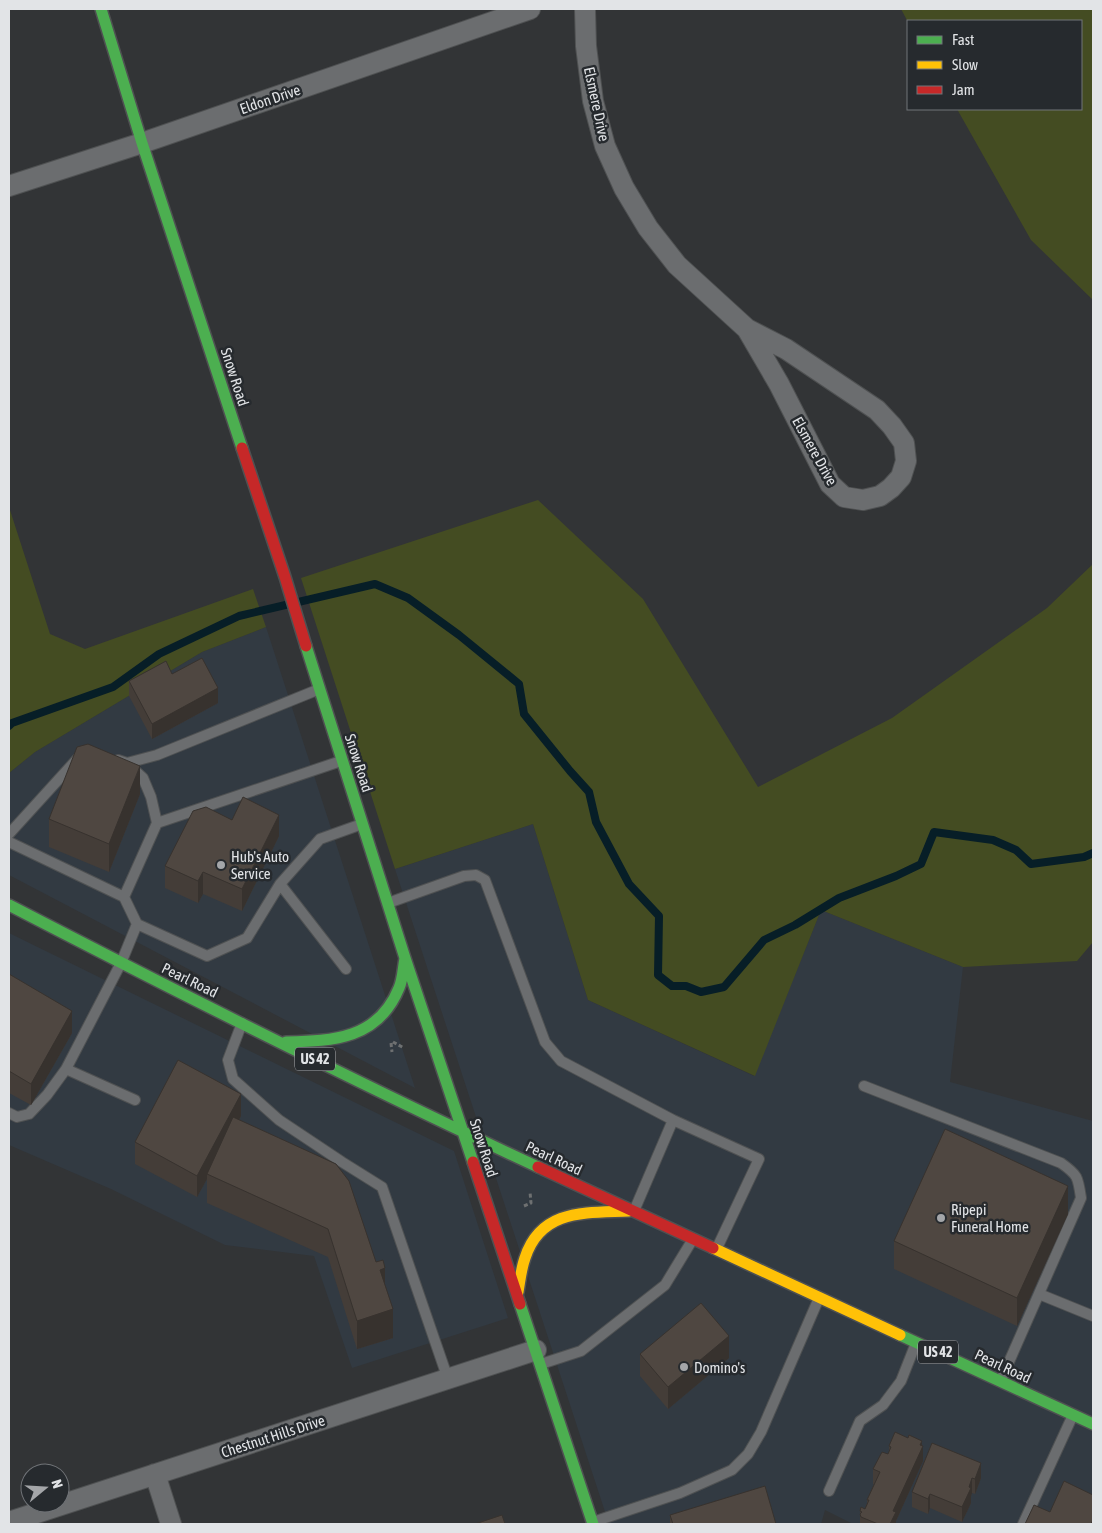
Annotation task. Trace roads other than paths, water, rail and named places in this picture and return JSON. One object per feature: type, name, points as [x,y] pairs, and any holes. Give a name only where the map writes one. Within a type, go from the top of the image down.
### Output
[{"type":"main road","name":"Snow Road","points":[[101,9],[142,143],[285,577],[405,958],[592,1523]]},
{"type":"main road","name":"Pearl Road","points":[[9,905],[121,963],[463,1132],[1093,1424]]},
{"type":"main road","points":[[282,1042],[326,1041],[345,1038],[375,1022],[388,1008],[399,988],[405,958]]},
{"type":"main road","points":[[517,1294],[525,1256],[537,1234],[554,1221],[576,1213],[634,1211]]},
{"type":"street","name":"Eldon Drive","points":[[9,186],[142,143],[530,9]]},
{"type":"street","name":"Elsmere Drive","points":[[585,9],[586,46],[593,101],[605,146],[624,188],[648,228],[677,265],[747,329],[786,349],[877,410],[892,426],[904,443],[906,461],[901,478],[891,488],[880,496],[863,500],[844,497],[830,484],[780,384],[747,329]]},
{"type":"street","name":"Chestnut Hills Drive","points":[[9,1522],[448,1379],[538,1357]]},
{"type":"street","points":[[155,1474],[171,1524]]},
{"type":"lane","points":[[127,763],[157,756],[319,689]]},
{"type":"lane","points":[[9,834],[85,750]]},
{"type":"lane","points":[[110,757],[127,763],[143,778],[151,797],[157,823],[124,898]]},
{"type":"lane","points":[[157,823],[342,761]]},
{"type":"lane","points":[[9,842],[124,898],[137,924],[207,956],[247,938],[280,884],[320,840],[363,824]]},
{"type":"lane","points":[[388,903],[464,876],[476,875],[485,880],[545,1042],[561,1061],[673,1120],[759,1159],[716,1249]]},
{"type":"lane","points":[[280,884],[346,969]]},
{"type":"lane","points":[[9,1113],[17,1117],[29,1114],[47,1095],[66,1069],[121,963],[137,924]]},
{"type":"lane","points":[[242,1022],[228,1060],[233,1079],[279,1120],[382,1186],[448,1379]]},
{"type":"lane","points":[[66,1069],[135,1100]]},
{"type":"lane","points":[[864,1086],[1061,1163],[1077,1176],[1081,1198],[1001,1381]]},
{"type":"lane","points":[[634,1211],[673,1120]]},
{"type":"lane","points":[[538,1357],[581,1350],[665,1285],[693,1239]]},
{"type":"lane","points":[[1039,1294],[1093,1316]]},
{"type":"lane","points":[[592,1523],[680,1493],[732,1470],[748,1454],[761,1432],[819,1297]]},
{"type":"lane","points":[[829,1491],[860,1421],[883,1405],[901,1381],[916,1342]]},
{"type":"lane","points":[[1023,1524],[1074,1414]]},
{"type":"waterway","points":[[9,726],[12,723],[113,687],[159,654],[239,616],[375,584],[408,598],[459,635],[519,684],[524,714],[589,792],[596,822],[629,884],[659,916],[658,975],[672,986],[686,986],[701,992],[724,987],[764,940],[795,925],[839,898],[896,876],[921,864],[934,832],[993,840],[1016,850],[1031,864],[1084,857],[1093,853]]},
{"type":"place","name":"Hub's Auto Service","points":[[221,865]]},
{"type":"place","name":"Ripepi Funeral Home","points":[[941,1218]]},
{"type":"place","name":"Domino's","points":[[684,1367]]}]
